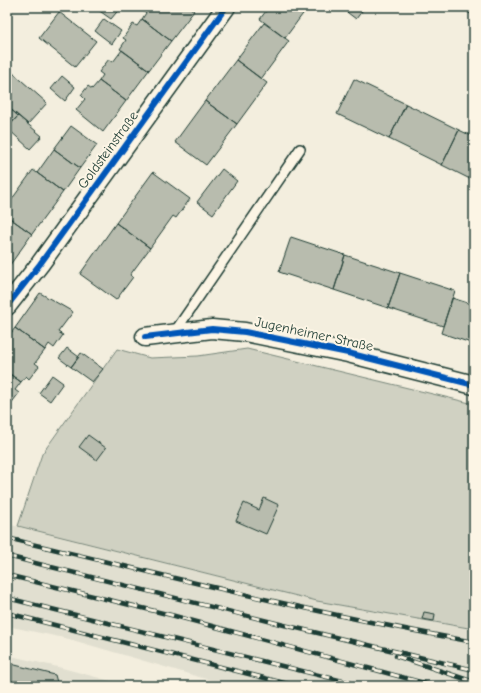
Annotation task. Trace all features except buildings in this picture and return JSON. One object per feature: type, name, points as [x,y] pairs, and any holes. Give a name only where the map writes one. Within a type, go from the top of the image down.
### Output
[{"type":"street","name":"Goldsteinstraße","points":[[7,306],[44,258],[226,7]]},
{"type":"street","name":"Jugenheimer Straße","points":[[145,337],[212,329],[245,332],[348,353],[474,385]]},
{"type":"lane","points":[[173,334],[300,149]]},
{"type":"shaded area","points":[[117,349],[150,358],[198,356],[247,349],[474,404],[474,629],[317,601],[18,526],[42,454]]},
{"type":"shaded area","points":[[7,524],[317,601],[474,629],[474,686],[230,686],[69,639],[7,626]]},
{"type":"shaded area","points":[[7,655],[66,669],[129,686],[7,686]]},
{"type":"railway","points":[[7,538],[298,607],[474,642]]},
{"type":"railway","points":[[7,556],[284,625],[474,670]]},
{"type":"railway","points":[[7,575],[171,615],[435,686]]},
{"type":"railway","points":[[7,598],[363,686]]},
{"type":"railway","points":[[7,613],[296,686]]},
{"type":"railway","points":[[396,656],[474,682]]},
{"type":"cycle path","points":[[7,306],[40,264],[226,7]]},
{"type":"cycle path","points":[[145,337],[212,329],[245,332],[348,353],[474,385]]}]
